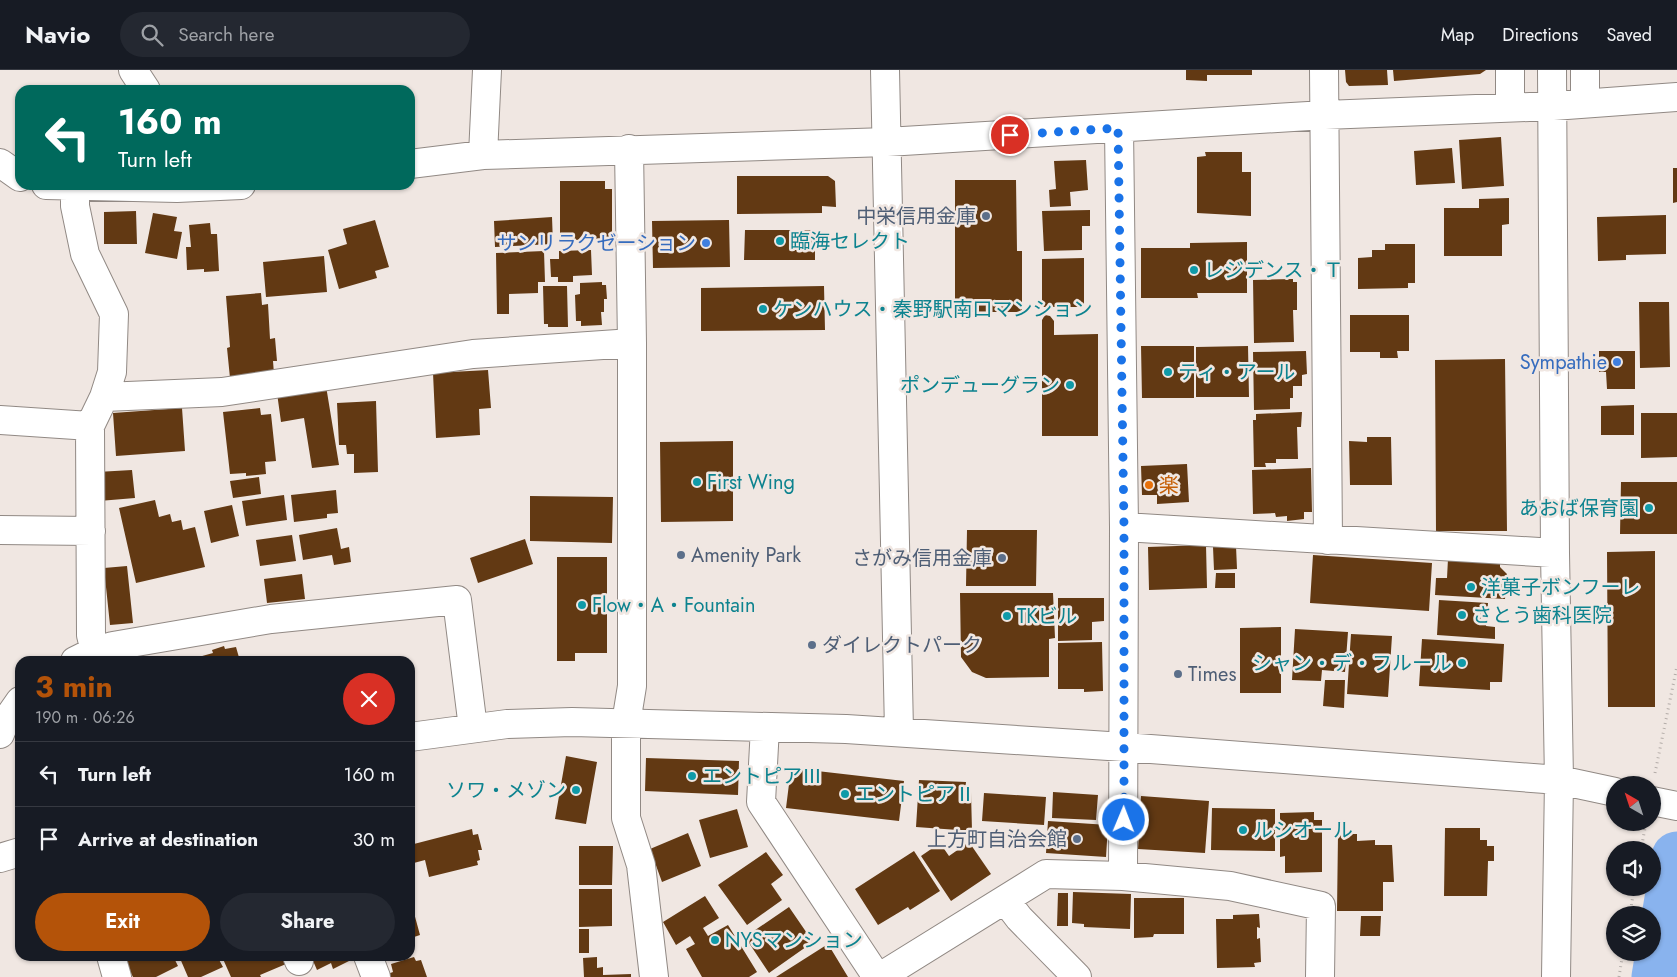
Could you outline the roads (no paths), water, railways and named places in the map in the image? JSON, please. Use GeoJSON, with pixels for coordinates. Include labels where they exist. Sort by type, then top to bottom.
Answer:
{"type":"FeatureCollection","features":[{"type":"Feature","properties":{"kind":"street"},"geometry":{"type":"LineString","coordinates":[[133,70],[143,85]]}},
{"type":"Feature","properties":{"kind":"street"},"geometry":{"type":"LineString","coordinates":[[483,155],[487,70]]}},
{"type":"Feature","properties":{"kind":"street"},"geometry":{"type":"LineString","coordinates":[[884,70],[899,731]]}},
{"type":"Feature","properties":{"kind":"street"},"geometry":{"type":"LineString","coordinates":[[1324,70],[1328,540]]}},
{"type":"Feature","properties":{"kind":"street"},"geometry":{"type":"LineString","coordinates":[[1510,70],[1510,106]]}},
{"type":"Feature","properties":{"kind":"street"},"geometry":{"type":"LineString","coordinates":[[1552,70],[1554,553],[1559,780],[1556,977]]}},
{"type":"Feature","properties":{"kind":"street"},"geometry":{"type":"LineString","coordinates":[[1585,70],[1585,103]]}},
{"type":"Feature","properties":{"kind":"street"},"geometry":{"type":"LineString","coordinates":[[415,163],[483,155],[887,142],[1325,115],[1510,106],[1553,106],[1677,97]]}},
{"type":"Feature","properties":{"kind":"street"},"geometry":{"type":"LineString","coordinates":[[1118,128],[1124,527],[1123,876]]}},
{"type":"Feature","properties":{"kind":"street"},"geometry":{"type":"LineString","coordinates":[[628,149],[632,344],[632,686],[626,723],[626,818],[628,832],[641,865],[654,977]]}},
{"type":"Feature","properties":{"kind":"street"},"geometry":{"type":"LineString","coordinates":[[0,163],[15,174]]}},
{"type":"Feature","properties":{"kind":"street"},"geometry":{"type":"LineString","coordinates":[[75,190],[75,206],[85,254],[114,314],[112,372],[104,396],[90,426],[91,635],[85,656],[270,619],[457,600],[473,728]]}},
{"type":"Feature","properties":{"kind":"street"},"geometry":{"type":"LineString","coordinates":[[104,396],[222,392],[473,354],[632,344]]}},
{"type":"Feature","properties":{"kind":"street"},"geometry":{"type":"LineString","coordinates":[[0,420],[90,426]]}},
{"type":"Feature","properties":{"kind":"street"},"geometry":{"type":"LineString","coordinates":[[1124,527],[1554,553]]}},
{"type":"Feature","properties":{"kind":"street"},"geometry":{"type":"LineString","coordinates":[[0,530],[91,531]]}},
{"type":"Feature","properties":{"kind":"street"},"geometry":{"type":"LineString","coordinates":[[0,734],[4,724],[15,708]]}},
{"type":"Feature","properties":{"kind":"street"},"geometry":{"type":"LineString","coordinates":[[415,736],[507,724],[626,723],[899,731],[1559,780],[1606,790]]}},
{"type":"Feature","properties":{"kind":"street"},"geometry":{"type":"LineString","coordinates":[[765,727],[761,802],[879,977],[1046,874],[1123,876],[1230,886],[1321,906],[1320,977]]}},
{"type":"Feature","properties":{"kind":"street"},"geometry":{"type":"LineString","coordinates":[[1661,795],[1677,806]]}},
{"type":"Feature","properties":{"kind":"street"},"geometry":{"type":"LineString","coordinates":[[0,858],[15,854]]}},
{"type":"Feature","properties":{"kind":"street"},"geometry":{"type":"LineString","coordinates":[[1006,900],[1019,918],[1077,977]]}},
{"type":"Feature","properties":{"kind":"street"},"geometry":{"type":"LineString","coordinates":[[112,961],[117,977]]}},
{"type":"Feature","properties":{"kind":"street"},"geometry":{"type":"LineString","coordinates":[[370,961],[376,977]]}},
{"type":"Feature","properties":{"kind":"waterway"},"geometry":{"type":"LineString","coordinates":[[1657,977],[1677,857]]}},
{"type":"Feature","properties":{"kind":"place","name":"中栄信用金庫"},"geometry":{"type":"Point","coordinates":[986,216]}},
{"type":"Feature","properties":{"kind":"place","name":"臨海セレクト"},"geometry":{"type":"Point","coordinates":[780,241]}},
{"type":"Feature","properties":{"kind":"place","name":"サンリラクゼーション"},"geometry":{"type":"Point","coordinates":[706,243]}},
{"type":"Feature","properties":{"kind":"place","name":"レジデンス・Ｔ"},"geometry":{"type":"Point","coordinates":[1194,270]}},
{"type":"Feature","properties":{"kind":"place","name":"ケンハウス・秦野駅南口マンション"},"geometry":{"type":"Point","coordinates":[763,309]}},
{"type":"Feature","properties":{"kind":"place","name":"Sympathie"},"geometry":{"type":"Point","coordinates":[1617,362]}},
{"type":"Feature","properties":{"kind":"place","name":"ティ・アール"},"geometry":{"type":"Point","coordinates":[1168,372]}},
{"type":"Feature","properties":{"kind":"place","name":"ポンデューグラン"},"geometry":{"type":"Point","coordinates":[1070,385]}},
{"type":"Feature","properties":{"kind":"place","name":"First Wing"},"geometry":{"type":"Point","coordinates":[697,482]}},
{"type":"Feature","properties":{"kind":"place","name":"楽"},"geometry":{"type":"Point","coordinates":[1149,485]}},
{"type":"Feature","properties":{"kind":"place","name":"あおば保育園"},"geometry":{"type":"Point","coordinates":[1649,508]}},
{"type":"Feature","properties":{"kind":"place","name":"Amenity Park"},"geometry":{"type":"Point","coordinates":[681,555]}},
{"type":"Feature","properties":{"kind":"place","name":"さがみ信用金庫"},"geometry":{"type":"Point","coordinates":[1002,558]}},
{"type":"Feature","properties":{"kind":"place","name":"洋菓子ボンフーレ"},"geometry":{"type":"Point","coordinates":[1471,587]}},
{"type":"Feature","properties":{"kind":"place","name":"Flow・A・Fountain"},"geometry":{"type":"Point","coordinates":[582,605]}},
{"type":"Feature","properties":{"kind":"place","name":"さとう歯科医院"},"geometry":{"type":"Point","coordinates":[1462,615]}},
{"type":"Feature","properties":{"kind":"place","name":"TKビル"},"geometry":{"type":"Point","coordinates":[1007,616]}},
{"type":"Feature","properties":{"kind":"place","name":"ダイレクトパーク"},"geometry":{"type":"Point","coordinates":[812,645]}},
{"type":"Feature","properties":{"kind":"place","name":"シャン・デ・フルール"},"geometry":{"type":"Point","coordinates":[1462,663]}},
{"type":"Feature","properties":{"kind":"place","name":"Times"},"geometry":{"type":"Point","coordinates":[1178,674]}},
{"type":"Feature","properties":{"kind":"place","name":"エントピアⅢ"},"geometry":{"type":"Point","coordinates":[692,776]}},
{"type":"Feature","properties":{"kind":"place","name":"ソワ・メゾン"},"geometry":{"type":"Point","coordinates":[576,790]}},
{"type":"Feature","properties":{"kind":"place","name":"エントピアⅡ"},"geometry":{"type":"Point","coordinates":[845,794]}},
{"type":"Feature","properties":{"kind":"place","name":"ルシオール"},"geometry":{"type":"Point","coordinates":[1243,830]}},
{"type":"Feature","properties":{"kind":"place","name":"上方町自治会館"},"geometry":{"type":"Point","coordinates":[1077,839]}},
{"type":"Feature","properties":{"kind":"place","name":"NYSマンション"},"geometry":{"type":"Point","coordinates":[715,940]}}]}
